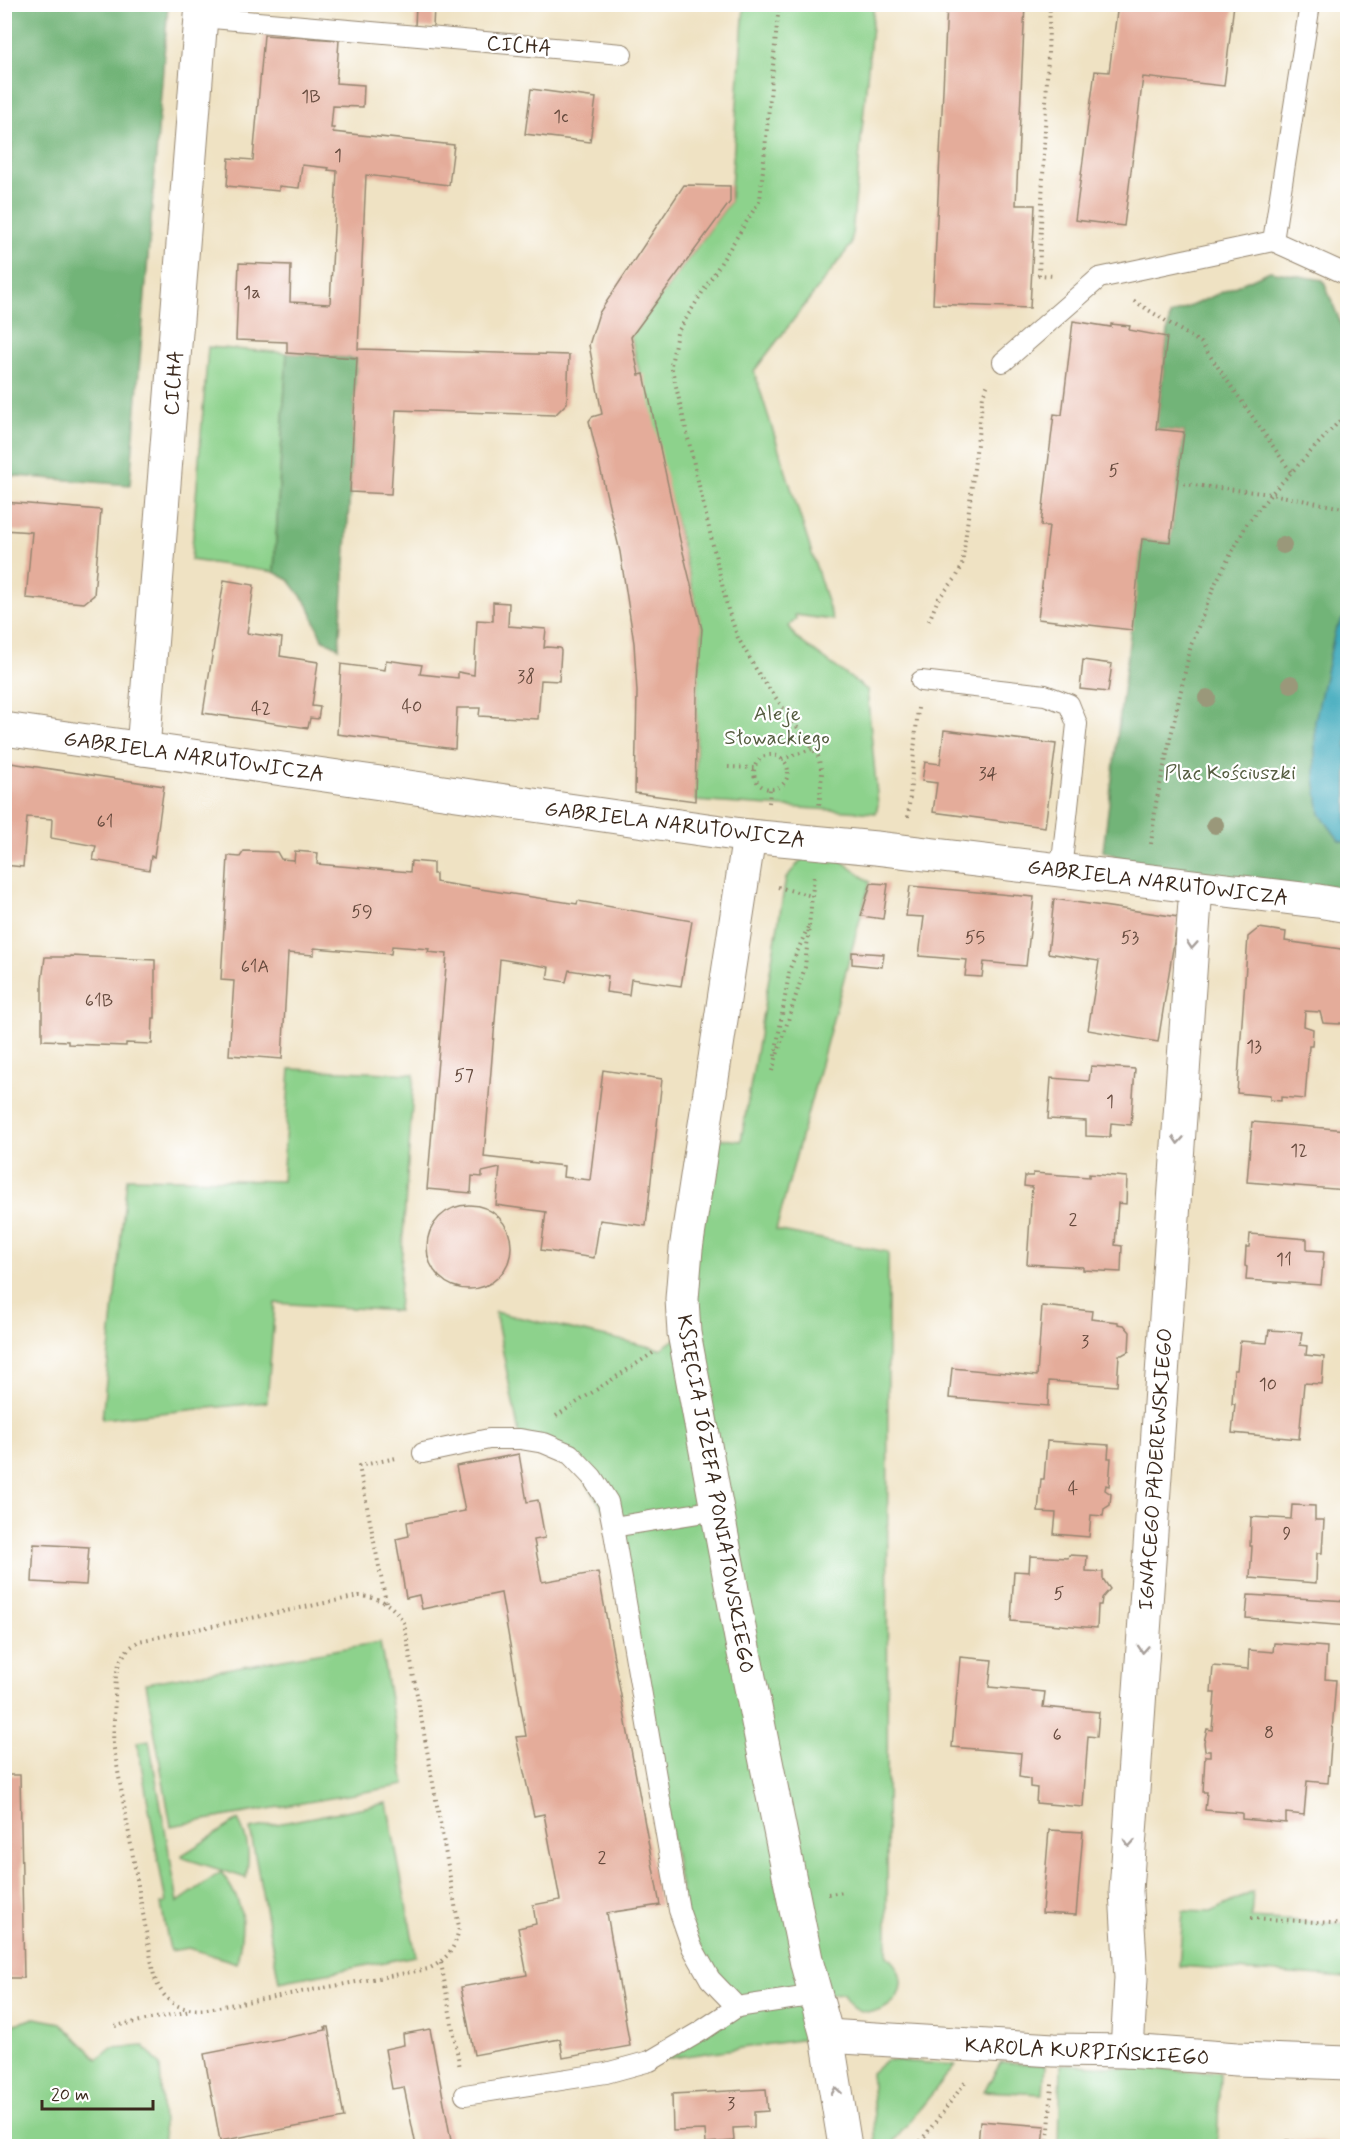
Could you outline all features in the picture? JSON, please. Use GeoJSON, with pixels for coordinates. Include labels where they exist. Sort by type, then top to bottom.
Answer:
{"type":"FeatureCollection","features":[{"type":"Feature","properties":{"kind":"street","name":"CICHA"},"geometry":{"type":"LineString","coordinates":[[143,749],[202,11]]}},
{"type":"Feature","properties":{"kind":"street","name":"GABRIELA NARUTOWICZA"},"geometry":{"type":"LineString","coordinates":[[4,729],[749,837],[817,829],[1061,871],[1347,906]]}},
{"type":"Feature","properties":{"kind":"street","name":"KSIĘCIA JÓZEFA PONIATOWSKIEGO"},"geometry":{"type":"LineString","coordinates":[[749,837],[688,1237],[682,1299],[684,1333],[807,1964],[827,2036],[845,2146]]}},
{"type":"Feature","properties":{"kind":"street","name":"IGNACEGO PADEREWSKIEGO"},"geometry":{"type":"LineString","coordinates":[[1127,2051],[1131,1978],[1126,1891],[1196,887]]}},
{"type":"Feature","properties":{"kind":"street","name":"KAROLA KURPIŃSKIEGO"},"geometry":{"type":"LineString","coordinates":[[827,2036],[1054,2050],[1127,2051],[1237,2059],[1347,2063]]}},
{"type":"Feature","properties":{"kind":"lane"},"geometry":{"type":"LineString","coordinates":[[1273,241],[1310,4]]}},
{"type":"Feature","properties":{"kind":"lane","name":"CICHA"},"geometry":{"type":"LineString","coordinates":[[202,11],[622,54]]}},
{"type":"Feature","properties":{"kind":"lane"},"geometry":{"type":"LineString","coordinates":[[1003,362],[1099,278],[1273,241],[1347,275]]}},
{"type":"Feature","properties":{"kind":"lane"},"geometry":{"type":"LineString","coordinates":[[921,681],[1045,695],[1069,704],[1077,724],[1061,871]]}},
{"type":"Feature","properties":{"kind":"lane"},"geometry":{"type":"LineString","coordinates":[[423,1453],[489,1439],[520,1439],[544,1443],[570,1454],[592,1477],[608,1502],[679,1910],[692,1947],[710,1979],[737,2007]]}},
{"type":"Feature","properties":{"kind":"lane"},"geometry":{"type":"LineString","coordinates":[[613,1527],[717,1510]]}},
{"type":"Feature","properties":{"kind":"lane"},"geometry":{"type":"LineString","coordinates":[[465,2095],[606,2073],[650,2061],[737,2007],[816,1995]]}},
{"type":"Feature","properties":{"kind":"path"},"geometry":{"type":"LineString","coordinates":[[779,4],[760,200],[678,333],[671,365],[728,610],[738,638],[760,676],[821,764],[817,829],[809,923],[805,967],[772,1071],[790,968],[809,923]]}},
{"type":"Feature","properties":{"kind":"path"},"geometry":{"type":"LineString","coordinates":[[1050,4],[1039,275],[1099,278],[1201,344],[1291,472]]}},
{"type":"Feature","properties":{"kind":"path"},"geometry":{"type":"LineString","coordinates":[[929,621],[938,599],[956,578],[962,566],[982,395],[1003,362]]}},
{"type":"Feature","properties":{"kind":"path"},"geometry":{"type":"LineString","coordinates":[[1151,844],[1156,803],[1191,645],[1216,582],[1248,522],[1347,412]]}},
{"type":"Feature","properties":{"kind":"path"},"geometry":{"type":"LineString","coordinates":[[1184,484],[1271,494],[1347,509]]}},
{"type":"Feature","properties":{"kind":"path"},"geometry":{"type":"LineString","coordinates":[[907,824],[921,681]]}},
{"type":"Feature","properties":{"kind":"path"},"geometry":{"type":"LineString","coordinates":[[782,759],[812,749]]}},
{"type":"Feature","properties":{"kind":"path"},"geometry":{"type":"LineString","coordinates":[[766,756],[778,756],[788,768],[788,774],[779,788],[770,789],[760,786],[755,778],[754,768],[757,762],[766,756]]}},
{"type":"Feature","properties":{"kind":"path"},"geometry":{"type":"LineString","coordinates":[[728,767],[754,768]]}},
{"type":"Feature","properties":{"kind":"path"},"geometry":{"type":"LineString","coordinates":[[520,1439],[684,1333]]}},
{"type":"Feature","properties":{"kind":"path"},"geometry":{"type":"LineString","coordinates":[[386,1602],[359,1466],[423,1453]]}},
{"type":"Feature","properties":{"kind":"path"},"geometry":{"type":"LineString","coordinates":[[115,2026],[428,1969],[441,1963],[450,1953],[457,1941],[459,1927],[404,1623],[397,1611],[386,1602],[373,1597],[359,1596],[139,1641],[128,1649],[120,1661],[116,1674],[113,1743],[154,1977],[167,2000],[180,2007],[193,2010]]}},
{"type":"Feature","properties":{"kind":"path"},"geometry":{"type":"LineString","coordinates":[[1344,1835],[1347,1793]]}},
{"type":"Feature","properties":{"kind":"path"},"geometry":{"type":"LineString","coordinates":[[1251,1918],[1347,1924]]}},
{"type":"Feature","properties":{"kind":"path"},"geometry":{"type":"LineString","coordinates":[[441,1963],[465,2095]]}},
{"type":"Feature","properties":{"kind":"path"},"geometry":{"type":"LineString","coordinates":[[917,2146],[992,2046]]}},
{"type":"Feature","properties":{"kind":"path"},"geometry":{"type":"LineString","coordinates":[[1048,2146],[1054,2050]]}},
{"type":"Feature","properties":{"kind":"green space"},"geometry":{"type":"Polygon","coordinates":[[[5,4],[168,5],[130,485],[5,475],[4,221],[12,145],[5,144],[5,4]]]}},
{"type":"Feature","properties":{"kind":"green space","name":"Aleje Słowackiego"},"geometry":{"type":"Polygon","coordinates":[[[744,5],[874,5],[851,245],[754,371],[833,620],[795,615],[796,619],[789,626],[796,638],[867,690],[878,805],[876,813],[695,801],[697,694],[702,629],[631,337],[730,202],[744,5]]]}},
{"type":"Feature","properties":{"kind":"green space","name":"Plac Kościuszki"},"geometry":{"type":"Polygon","coordinates":[[[1270,271],[1323,280],[1348,341],[1347,906],[1196,887],[1103,851],[1142,539],[1170,542],[1184,432],[1156,429],[1170,315],[1270,271]]]}},
{"type":"Feature","properties":{"kind":"green space"},"geometry":{"type":"Polygon","coordinates":[[[208,347],[287,353],[274,572],[191,560],[208,347]]]}},
{"type":"Feature","properties":{"kind":"green space"},"geometry":{"type":"Polygon","coordinates":[[[287,353],[357,359],[339,648],[322,639],[308,605],[289,580],[274,572],[287,353]]]}},
{"type":"Feature","properties":{"kind":"green space"},"geometry":{"type":"Polygon","coordinates":[[[816,842],[870,882],[776,1230],[888,1252],[887,1956],[898,1970],[901,1984],[897,1996],[889,2006],[877,2011],[864,2012],[852,2006],[843,1993],[818,1995],[827,2036],[650,2061],[737,2006],[692,1947],[613,1527],[570,1454],[520,1439],[495,1312],[660,1349],[684,1333],[702,1137],[741,1141],[786,878],[816,842]]]}},
{"type":"Feature","properties":{"kind":"green space"},"geometry":{"type":"Polygon","coordinates":[[[290,1069],[414,1074],[398,1311],[275,1303],[267,1402],[102,1419],[127,1178],[282,1181],[290,1069]]]}},
{"type":"Feature","properties":{"kind":"green space"},"geometry":{"type":"Polygon","coordinates":[[[380,1642],[405,1785],[171,1826],[146,1683],[380,1642]]]}},
{"type":"Feature","properties":{"kind":"green space"},"geometry":{"type":"Polygon","coordinates":[[[149,1740],[178,1902],[221,1872],[235,1895],[241,1915],[242,1926],[237,1963],[189,1948],[170,1951],[161,1904],[166,1903],[137,1742],[149,1740]]]}},
{"type":"Feature","properties":{"kind":"green space"},"geometry":{"type":"Polygon","coordinates":[[[387,1803],[416,1956],[279,1982],[250,1829],[387,1803]]]}},
{"type":"Feature","properties":{"kind":"green space"},"geometry":{"type":"Polygon","coordinates":[[[238,1820],[248,1848],[246,1878],[183,1858],[182,1855],[238,1820]]]}},
{"type":"Feature","properties":{"kind":"green space"},"geometry":{"type":"Polygon","coordinates":[[[1253,1892],[1251,1918],[1347,1924],[1347,1978],[1179,1966],[1183,1911],[1210,1912],[1253,1892]]]}},
{"type":"Feature","properties":{"kind":"green space"},"geometry":{"type":"Polygon","coordinates":[[[35,2018],[61,2023],[98,2059],[112,2048],[144,2046],[160,2065],[164,2146],[5,2146],[5,2027],[35,2018]]]}},
{"type":"Feature","properties":{"kind":"green space"},"geometry":{"type":"Polygon","coordinates":[[[886,2060],[955,2065],[890,2146],[876,2146],[871,2073],[886,2060]]]}},
{"type":"Feature","properties":{"kind":"green space"},"geometry":{"type":"Polygon","coordinates":[[[1001,2062],[1045,2065],[1043,2094],[984,2091],[1001,2062]]]}},
{"type":"Feature","properties":{"kind":"green space"},"geometry":{"type":"Polygon","coordinates":[[[1061,2064],[1220,2073],[1217,2146],[1059,2146],[1061,2064]]]}},
{"type":"Feature","properties":{"kind":"water"},"geometry":{"type":"Polygon","coordinates":[[[1347,612],[1347,842],[1339,840],[1320,814],[1315,778],[1315,721],[1335,631],[1347,612]]]}},
{"type":"Feature","properties":{"kind":"building"},"geometry":{"type":"Polygon","coordinates":[[[416,4],[434,6],[433,28],[415,27],[416,4]]]}},
{"type":"Feature","properties":{"kind":"building"},"geometry":{"type":"Polygon","coordinates":[[[947,4],[1025,4],[1016,205],[1035,205],[1030,308],[933,304],[947,4]]]}},
{"type":"Feature","properties":{"kind":"building"},"geometry":{"type":"Polygon","coordinates":[[[1118,4],[1234,4],[1224,86],[1143,77],[1124,226],[1075,220],[1095,71],[1109,72],[1118,4]]]}},
{"type":"Feature","properties":{"kind":"building"},"geometry":{"type":"Polygon","coordinates":[[[264,35],[339,40],[336,83],[364,85],[363,107],[333,106],[331,128],[334,128],[333,132],[454,145],[449,185],[366,175],[358,349],[569,355],[567,403],[555,415],[396,410],[391,494],[350,492],[357,358],[287,353],[287,342],[236,340],[239,263],[291,265],[290,302],[330,304],[337,171],[302,165],[299,188],[279,186],[279,191],[227,186],[229,158],[253,160],[264,35]]]}},
{"type":"Feature","properties":{"kind":"building"},"geometry":{"type":"Polygon","coordinates":[[[531,89],[596,98],[590,142],[525,134],[531,89]]]}},
{"type":"Feature","properties":{"kind":"building"},"geometry":{"type":"Polygon","coordinates":[[[684,185],[730,186],[730,202],[631,337],[639,375],[644,374],[702,629],[697,694],[695,801],[635,793],[637,692],[634,643],[620,552],[589,421],[592,417],[602,414],[589,345],[599,313],[684,185]]]}},
{"type":"Feature","properties":{"kind":"building"},"geometry":{"type":"Polygon","coordinates":[[[1073,321],[1111,327],[1111,324],[1130,326],[1129,330],[1167,337],[1156,429],[1184,432],[1170,542],[1142,539],[1132,630],[1038,619],[1049,526],[1041,526],[1046,481],[1054,414],[1062,415],[1073,321]]]}},
{"type":"Feature","properties":{"kind":"building"},"geometry":{"type":"Polygon","coordinates":[[[4,502],[101,510],[94,595],[84,603],[26,598],[32,532],[4,530],[4,502]]]}},
{"type":"Feature","properties":{"kind":"building"},"geometry":{"type":"Polygon","coordinates":[[[224,580],[254,585],[247,633],[282,638],[280,656],[318,662],[312,706],[320,707],[318,719],[310,718],[308,728],[203,713],[224,580]]]}},
{"type":"Feature","properties":{"kind":"building"},"geometry":{"type":"Polygon","coordinates":[[[493,602],[509,603],[508,626],[546,629],[544,648],[560,648],[559,681],[541,680],[538,719],[479,716],[480,708],[457,708],[455,749],[337,734],[341,664],[385,670],[386,660],[422,665],[420,674],[458,678],[458,672],[474,675],[477,620],[493,621],[493,602]]]}},
{"type":"Feature","properties":{"kind":"building"},"geometry":{"type":"Polygon","coordinates":[[[1083,660],[1112,664],[1108,692],[1080,689],[1083,660]]]}},
{"type":"Feature","properties":{"kind":"building"},"geometry":{"type":"Polygon","coordinates":[[[944,730],[1056,744],[1045,827],[933,812],[937,783],[922,781],[925,762],[940,764],[944,730]]]}},
{"type":"Feature","properties":{"kind":"building"},"geometry":{"type":"Polygon","coordinates":[[[4,762],[164,786],[154,857],[151,856],[149,870],[93,860],[96,846],[51,838],[52,819],[27,817],[23,867],[4,865],[4,762]]]}},
{"type":"Feature","properties":{"kind":"building"},"geometry":{"type":"Polygon","coordinates":[[[244,851],[277,852],[281,859],[294,862],[295,851],[318,853],[317,864],[410,872],[411,861],[433,863],[436,882],[577,904],[578,901],[692,921],[681,986],[631,979],[629,995],[606,992],[608,976],[569,970],[566,982],[547,979],[549,967],[500,959],[484,1157],[564,1166],[563,1177],[590,1180],[603,1070],[662,1079],[646,1226],[600,1220],[594,1258],[541,1250],[546,1212],[496,1205],[500,1168],[482,1172],[482,1177],[472,1176],[471,1193],[427,1189],[447,954],[428,952],[429,949],[392,946],[391,954],[314,948],[314,955],[288,953],[282,1059],[229,1055],[234,981],[221,980],[228,856],[240,857],[244,851]]]}},
{"type":"Feature","properties":{"kind":"building"},"geometry":{"type":"Polygon","coordinates":[[[871,883],[888,884],[883,919],[861,916],[871,883]]]}},
{"type":"Feature","properties":{"kind":"building"},"geometry":{"type":"Polygon","coordinates":[[[910,886],[1034,897],[1026,966],[984,962],[982,977],[965,976],[967,960],[919,956],[924,917],[906,916],[910,886]]]}},
{"type":"Feature","properties":{"kind":"building"},"geometry":{"type":"Polygon","coordinates":[[[1054,899],[1178,917],[1158,1042],[1088,1030],[1099,961],[1048,953],[1054,899]]]}},
{"type":"Feature","properties":{"kind":"building"},"geometry":{"type":"Polygon","coordinates":[[[1259,928],[1286,932],[1285,941],[1348,950],[1348,1027],[1343,1027],[1344,1024],[1340,1023],[1323,1023],[1320,1012],[1305,1011],[1304,1026],[1313,1029],[1312,1046],[1309,1046],[1305,1099],[1281,1097],[1281,1101],[1270,1100],[1270,1096],[1237,1093],[1248,937],[1259,928]]]}},
{"type":"Feature","properties":{"kind":"building"},"geometry":{"type":"Polygon","coordinates":[[[852,952],[884,954],[882,967],[852,964],[852,952]]]}},
{"type":"Feature","properties":{"kind":"building"},"geometry":{"type":"Polygon","coordinates":[[[45,957],[155,960],[155,1018],[153,1018],[152,1044],[126,1043],[126,1046],[68,1044],[68,1041],[42,1040],[42,981],[45,957]]]}},
{"type":"Feature","properties":{"kind":"building"},"geometry":{"type":"Polygon","coordinates":[[[1091,1066],[1135,1069],[1131,1125],[1111,1123],[1110,1137],[1086,1136],[1086,1121],[1048,1119],[1051,1078],[1089,1081],[1091,1066]]]}},
{"type":"Feature","properties":{"kind":"building"},"geometry":{"type":"Polygon","coordinates":[[[1252,1122],[1348,1130],[1346,1190],[1247,1182],[1252,1122]]]}},
{"type":"Feature","properties":{"kind":"building"},"geometry":{"type":"Polygon","coordinates":[[[1033,1173],[1127,1177],[1126,1204],[1118,1203],[1115,1245],[1122,1246],[1121,1272],[1027,1264],[1032,1187],[1024,1186],[1025,1176],[1033,1176],[1033,1173]]]}},
{"type":"Feature","properties":{"kind":"building"},"geometry":{"type":"Polygon","coordinates":[[[469,1205],[485,1208],[499,1217],[508,1231],[511,1247],[508,1263],[499,1277],[485,1286],[469,1289],[453,1286],[439,1277],[430,1263],[427,1247],[430,1231],[439,1217],[453,1208],[469,1205]]]}},
{"type":"Feature","properties":{"kind":"building"},"geometry":{"type":"Polygon","coordinates":[[[1250,1234],[1307,1239],[1307,1250],[1324,1251],[1321,1285],[1246,1280],[1246,1247],[1249,1247],[1250,1234]]]}},
{"type":"Feature","properties":{"kind":"building"},"geometry":{"type":"Polygon","coordinates":[[[1042,1306],[1092,1311],[1091,1319],[1118,1322],[1124,1325],[1130,1332],[1129,1351],[1119,1355],[1117,1386],[1049,1381],[1048,1406],[949,1398],[952,1368],[1037,1376],[1042,1306]]]}},
{"type":"Feature","properties":{"kind":"building"},"geometry":{"type":"Polygon","coordinates":[[[1269,1330],[1302,1332],[1300,1345],[1307,1346],[1306,1355],[1324,1357],[1322,1384],[1304,1383],[1299,1439],[1232,1433],[1235,1404],[1232,1404],[1234,1370],[1237,1370],[1240,1341],[1267,1343],[1269,1330]]]}},
{"type":"Feature","properties":{"kind":"building"},"geometry":{"type":"Polygon","coordinates":[[[1047,1441],[1109,1445],[1108,1458],[1111,1458],[1109,1486],[1106,1485],[1105,1490],[1111,1494],[1110,1505],[1104,1509],[1103,1516],[1091,1515],[1089,1537],[1054,1534],[1056,1513],[1038,1512],[1041,1479],[1044,1479],[1047,1441]]]}},
{"type":"Feature","properties":{"kind":"building"},"geometry":{"type":"Polygon","coordinates":[[[519,1454],[527,1502],[538,1500],[545,1538],[534,1540],[542,1582],[598,1572],[660,1905],[607,1913],[630,2046],[563,2058],[560,2039],[474,2055],[461,1987],[527,1975],[518,1928],[536,1924],[533,1905],[560,1900],[544,1814],[534,1816],[516,1737],[526,1736],[501,1593],[422,1609],[419,1595],[406,1598],[396,1539],[409,1536],[407,1522],[465,1511],[456,1466],[519,1454]]]}},
{"type":"Feature","properties":{"kind":"building"},"geometry":{"type":"Polygon","coordinates":[[[1292,1505],[1315,1506],[1315,1520],[1324,1520],[1322,1553],[1317,1553],[1316,1583],[1250,1578],[1251,1517],[1291,1519],[1292,1505]]]}},
{"type":"Feature","properties":{"kind":"building"},"geometry":{"type":"Polygon","coordinates":[[[34,1544],[89,1547],[86,1585],[32,1582],[34,1544]]]}},
{"type":"Feature","properties":{"kind":"building"},"geometry":{"type":"Polygon","coordinates":[[[1069,1555],[1087,1556],[1086,1571],[1103,1572],[1103,1579],[1110,1589],[1102,1598],[1101,1605],[1098,1605],[1097,1628],[1011,1621],[1014,1571],[1029,1572],[1030,1556],[1068,1558],[1069,1555]]]}},
{"type":"Feature","properties":{"kind":"building"},"geometry":{"type":"Polygon","coordinates":[[[1248,1595],[1348,1601],[1348,1626],[1246,1618],[1248,1595]]]}},
{"type":"Feature","properties":{"kind":"building"},"geometry":{"type":"Polygon","coordinates":[[[1274,1643],[1327,1647],[1325,1679],[1336,1680],[1328,1783],[1307,1781],[1304,1815],[1286,1813],[1286,1823],[1242,1819],[1242,1813],[1205,1810],[1207,1792],[1203,1792],[1205,1756],[1210,1756],[1210,1751],[1205,1751],[1204,1742],[1207,1729],[1212,1730],[1215,1693],[1211,1693],[1213,1666],[1248,1669],[1249,1650],[1273,1652],[1274,1643]]]}},
{"type":"Feature","properties":{"kind":"building"},"geometry":{"type":"Polygon","coordinates":[[[960,1657],[992,1660],[989,1687],[1045,1692],[1043,1707],[1099,1712],[1097,1737],[1088,1736],[1083,1807],[1036,1803],[1037,1788],[1030,1787],[1030,1779],[1019,1777],[1021,1753],[952,1747],[960,1657]]]}},
{"type":"Feature","properties":{"kind":"building"},"geometry":{"type":"Polygon","coordinates":[[[4,1775],[20,1775],[24,1978],[4,1978],[4,1775]]]}},
{"type":"Feature","properties":{"kind":"building"},"geometry":{"type":"Polygon","coordinates":[[[1049,1830],[1083,1832],[1076,1915],[1042,1913],[1049,1830]]]}},
{"type":"Feature","properties":{"kind":"building"},"geometry":{"type":"Polygon","coordinates":[[[325,2027],[328,2027],[344,2118],[220,2141],[204,2054],[326,2030],[325,2027]]]}},
{"type":"Feature","properties":{"kind":"building"},"geometry":{"type":"Polygon","coordinates":[[[430,2029],[452,2146],[416,2146],[404,2087],[392,2089],[385,2049],[404,2045],[403,2034],[430,2029]]]}},
{"type":"Feature","properties":{"kind":"building"},"geometry":{"type":"Polygon","coordinates":[[[766,2089],[768,2111],[754,2112],[754,2127],[733,2128],[734,2141],[706,2143],[705,2130],[673,2131],[672,2094],[766,2089]]]}},
{"type":"Feature","properties":{"kind":"building"},"geometry":{"type":"Polygon","coordinates":[[[980,2121],[1045,2126],[1043,2146],[978,2146],[980,2121]]]}},
{"type":"Feature","properties":{"kind":"building"},"geometry":{"type":"Polygon","coordinates":[[[1286,2140],[1348,2144],[1348,2146],[1285,2146],[1286,2140]]]}}]}
